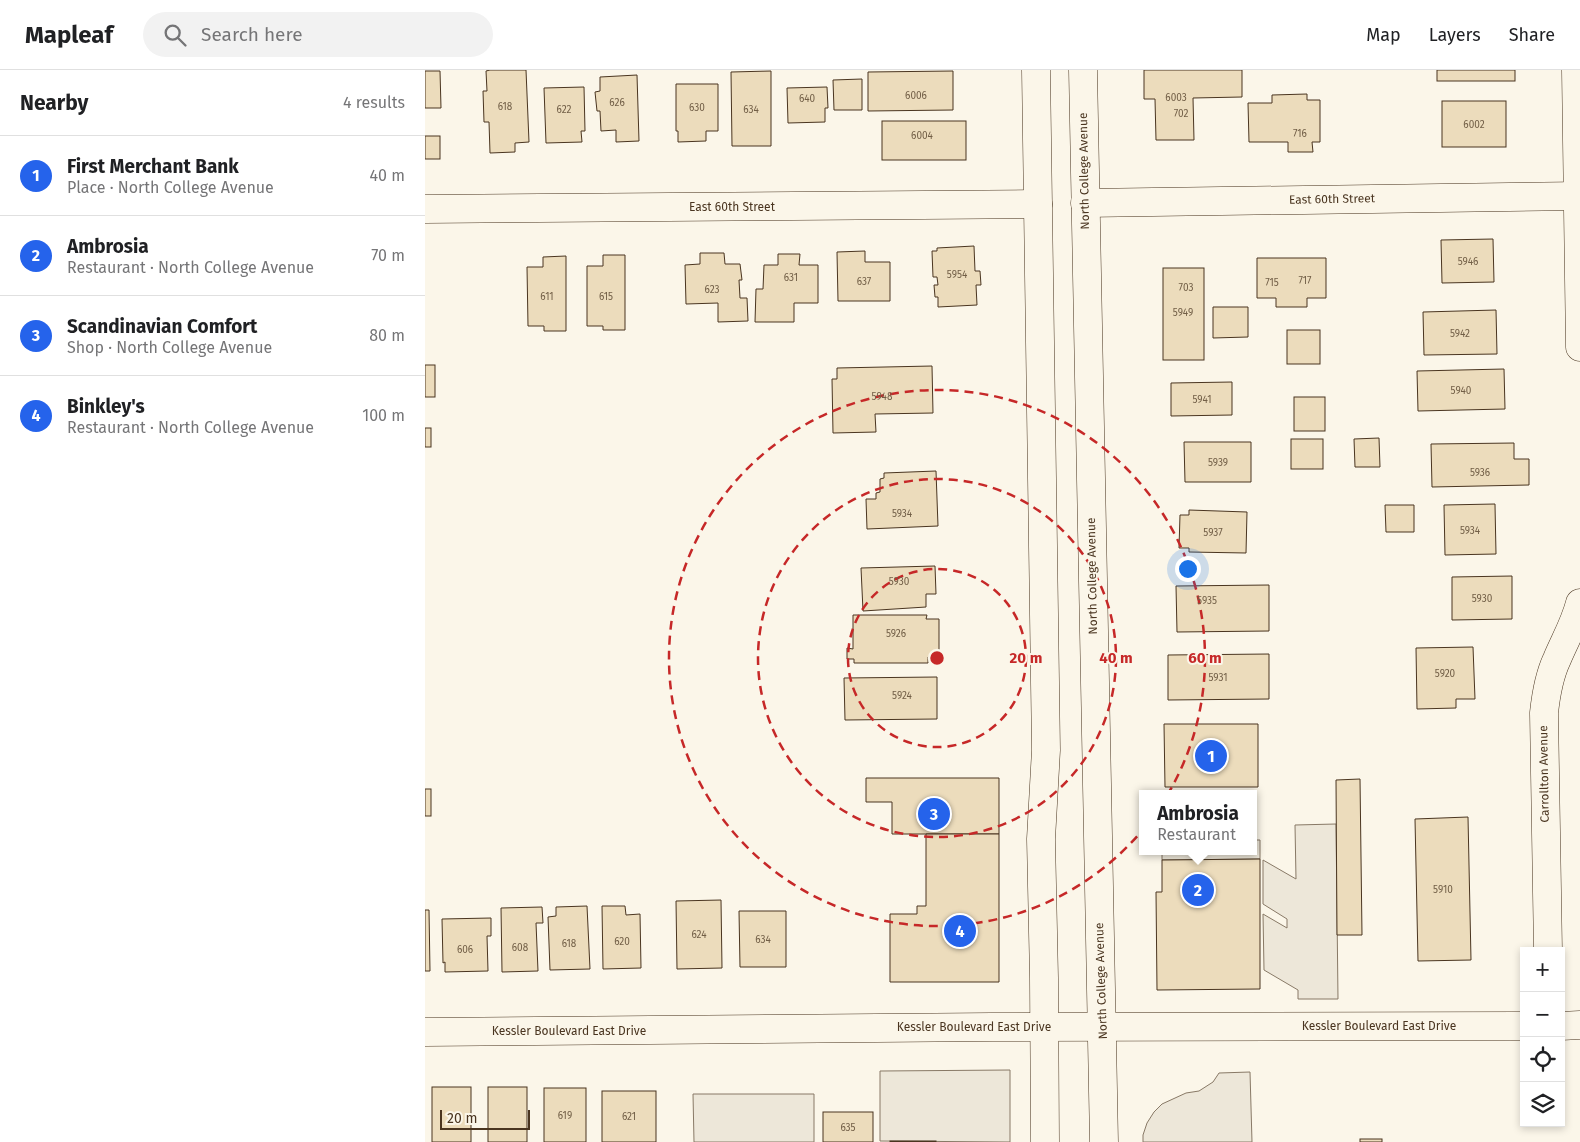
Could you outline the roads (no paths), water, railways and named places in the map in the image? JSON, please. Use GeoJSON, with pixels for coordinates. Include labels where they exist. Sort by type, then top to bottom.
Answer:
{"type":"FeatureCollection","features":[{"type":"Feature","properties":{"kind":"main road"},"geometry":{"type":"LineString","coordinates":[[1036,70],[1046,750],[1041,839],[1045,1027],[1045,1142]]}},
{"type":"Feature","properties":{"kind":"main road","name":"North College Avenue"},"geometry":{"type":"LineString","coordinates":[[1083,70],[1105,1142]]}},
{"type":"Feature","properties":{"kind":"main road"},"geometry":{"type":"LineString","coordinates":[[1576,70],[1580,347]]}},
{"type":"Feature","properties":{"kind":"main road","name":"East 60th Street"},"geometry":{"type":"LineString","coordinates":[[1085,203],[1579,196]]}},
{"type":"Feature","properties":{"kind":"main road","name":"East 60th Street"},"geometry":{"type":"LineString","coordinates":[[425,209],[1038,204]]}},
{"type":"Feature","properties":{"kind":"main road","name":"Carrollton Avenue"},"geometry":{"type":"LineString","coordinates":[[1548,947],[1544,713],[1547,689],[1553,668],[1571,630],[1580,604]]}},
{"type":"Feature","properties":{"kind":"main road"},"geometry":{"type":"LineString","coordinates":[[1565,1026],[1580,1025]]}},
{"type":"Feature","properties":{"kind":"main road","name":"Kessler Boulevard East Drive"},"geometry":{"type":"LineString","coordinates":[[425,1032],[1102,1026],[1520,1026]]}},
{"type":"Feature","properties":{"kind":"place","name":"First Merchant Bank"},"geometry":{"type":"Point","coordinates":[1211,756]}},
{"type":"Feature","properties":{"kind":"place","name":"Scandinavian Comfort"},"geometry":{"type":"Point","coordinates":[934,814]}},
{"type":"Feature","properties":{"kind":"place","name":"Ambrosia"},"geometry":{"type":"Point","coordinates":[1198,890]}},
{"type":"Feature","properties":{"kind":"place","name":"Binkley's"},"geometry":{"type":"Point","coordinates":[960,931]}}]}
